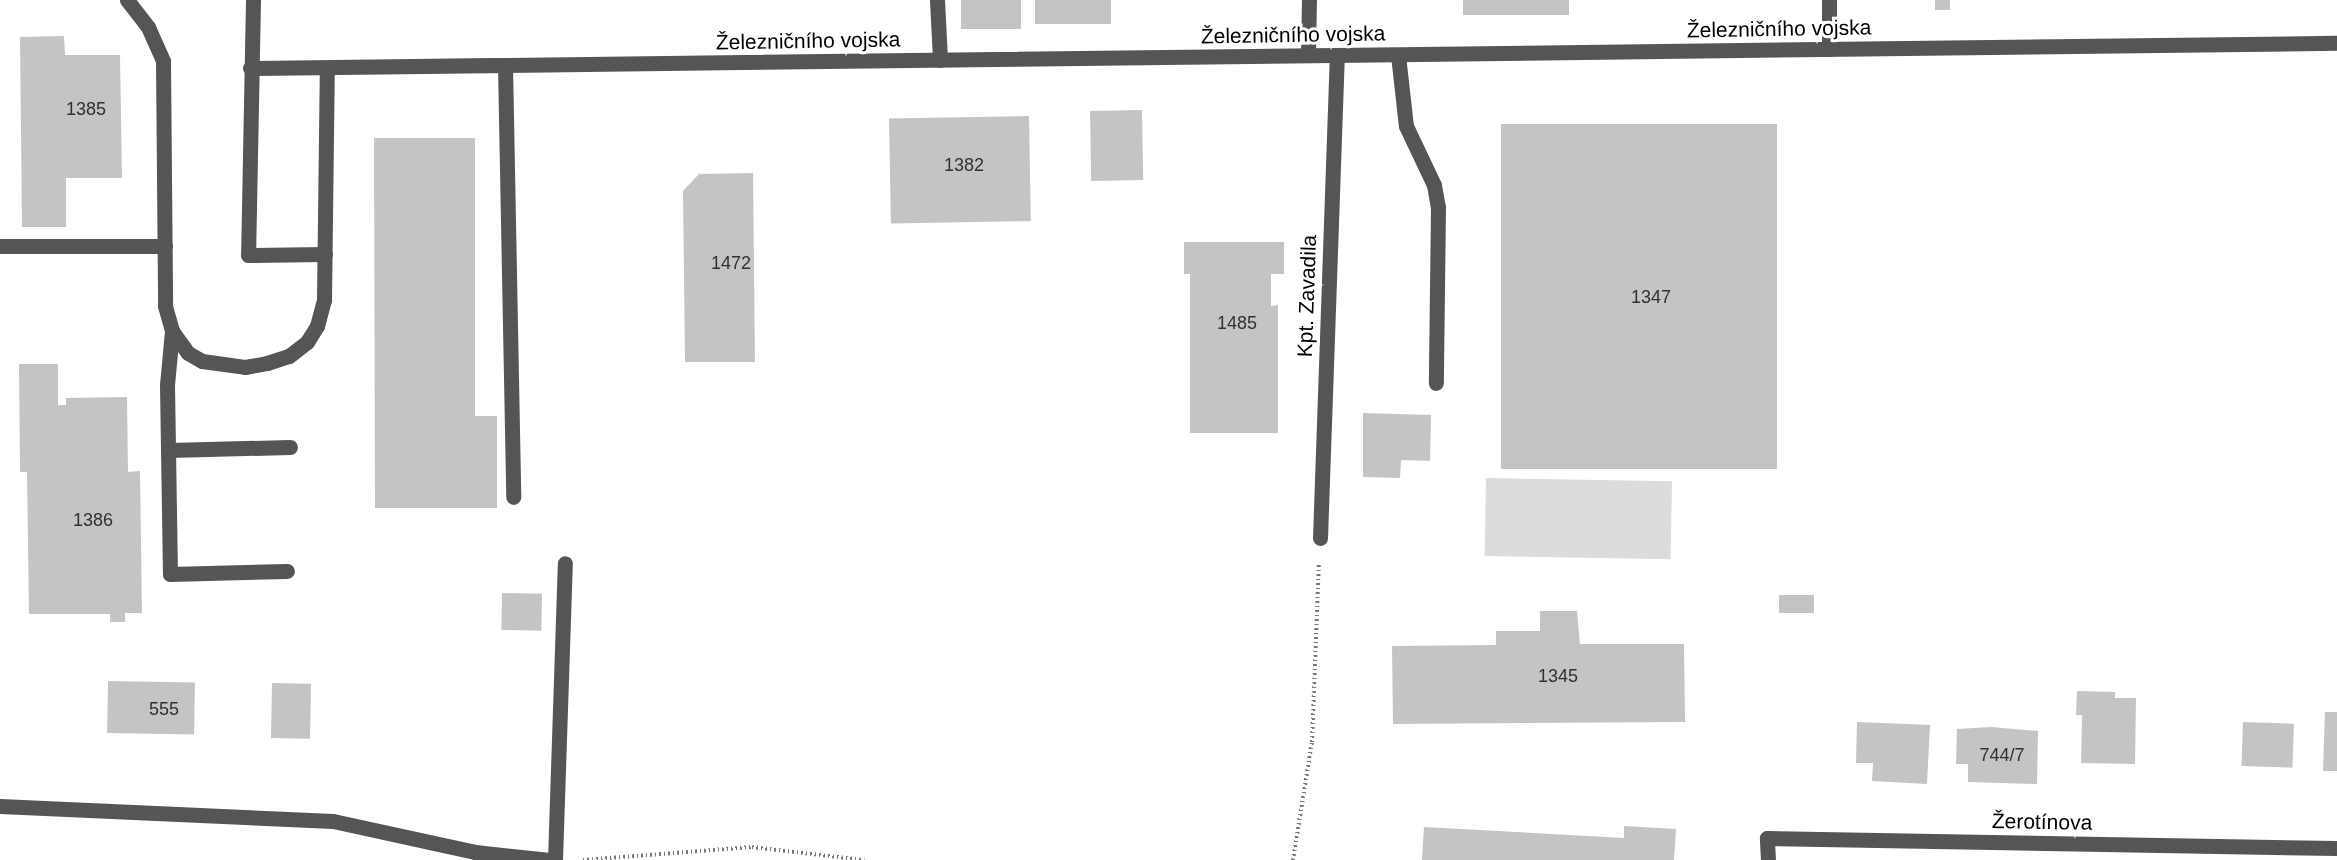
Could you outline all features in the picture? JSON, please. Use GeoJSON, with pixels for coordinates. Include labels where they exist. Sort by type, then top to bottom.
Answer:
{"type":"FeatureCollection","features":[{"type":"Feature","properties":{"kind":"street"},"geometry":{"type":"LineString","coordinates":[[127,0],[148,27],[163,61],[165,306],[172,331],[168,450],[170,574],[287,570]]}},
{"type":"Feature","properties":{"kind":"street"},"geometry":{"type":"LineString","coordinates":[[253,0],[248,255],[325,254]]}},
{"type":"Feature","properties":{"kind":"street"},"geometry":{"type":"LineString","coordinates":[[937,0],[940,60]]}},
{"type":"Feature","properties":{"kind":"street"},"geometry":{"type":"LineString","coordinates":[[1308,56],[1309,0]]}},
{"type":"Feature","properties":{"kind":"street"},"geometry":{"type":"LineString","coordinates":[[1829,0],[1829,49]]}},
{"type":"Feature","properties":{"kind":"street","name":"Železničního vojska"},"geometry":{"type":"LineString","coordinates":[[250,68],[2337,43]]}},
{"type":"Feature","properties":{"kind":"street"},"geometry":{"type":"LineString","coordinates":[[1398,55],[1406,126],[1434,185],[1438,207],[1436,383]]}},
{"type":"Feature","properties":{"kind":"street","name":"Kpt. Zavadila"},"geometry":{"type":"LineString","coordinates":[[1320,538],[1337,56]]}},
{"type":"Feature","properties":{"kind":"street"},"geometry":{"type":"LineString","coordinates":[[506,65],[513,497]]}},
{"type":"Feature","properties":{"kind":"street"},"geometry":{"type":"LineString","coordinates":[[172,331],[188,353],[222,365],[245,367],[289,356],[307,342],[317,326],[324,300],[327,68]]}},
{"type":"Feature","properties":{"kind":"street"},"geometry":{"type":"LineString","coordinates":[[0,246],[165,246]]}},
{"type":"Feature","properties":{"kind":"street"},"geometry":{"type":"LineString","coordinates":[[168,450],[290,447]]}},
{"type":"Feature","properties":{"kind":"street"},"geometry":{"type":"LineString","coordinates":[[555,860],[565,563]]}},
{"type":"Feature","properties":{"kind":"street"},"geometry":{"type":"LineString","coordinates":[[0,806],[333,821],[474,852],[550,860]]}},
{"type":"Feature","properties":{"kind":"street","name":"Žerotínova"},"geometry":{"type":"LineString","coordinates":[[1768,860],[1767,838],[2337,848]]}},
{"type":"Feature","properties":{"kind":"path"},"geometry":{"type":"LineString","coordinates":[[1293,860],[1312,742],[1320,538]]}},
{"type":"Feature","properties":{"kind":"path"},"geometry":{"type":"LineString","coordinates":[[583,860],[752,848],[864,860]]}},
{"type":"Feature","properties":{"kind":"shaded area"},"geometry":{"type":"Polygon","coordinates":[[[1486,478],[1672,481],[1671,559],[1485,556],[1486,478]]]}},
{"type":"Feature","properties":{"kind":"building"},"geometry":{"type":"Polygon","coordinates":[[[961,0],[1021,0],[1021,29],[961,29],[961,0]]]}},
{"type":"Feature","properties":{"kind":"building"},"geometry":{"type":"Polygon","coordinates":[[[1035,0],[1111,0],[1111,24],[1035,24],[1035,0]]]}},
{"type":"Feature","properties":{"kind":"building"},"geometry":{"type":"Polygon","coordinates":[[[1463,0],[1569,0],[1569,15],[1463,15],[1463,0]]]}},
{"type":"Feature","properties":{"kind":"building"},"geometry":{"type":"Polygon","coordinates":[[[1935,0],[1950,0],[1950,10],[1935,10],[1935,0]]]}},
{"type":"Feature","properties":{"kind":"building"},"geometry":{"type":"Polygon","coordinates":[[[64,36],[65,55],[120,55],[122,178],[66,178],[66,227],[22,227],[20,37],[64,36]]]}},
{"type":"Feature","properties":{"kind":"building"},"geometry":{"type":"Polygon","coordinates":[[[1142,110],[1143,180],[1091,181],[1090,111],[1142,110]]]}},
{"type":"Feature","properties":{"kind":"building"},"geometry":{"type":"Polygon","coordinates":[[[1029,116],[1031,221],[891,223],[889,118],[1029,116]]]}},
{"type":"Feature","properties":{"kind":"building"},"geometry":{"type":"Polygon","coordinates":[[[1501,124],[1777,124],[1777,469],[1501,469],[1501,124]]]}},
{"type":"Feature","properties":{"kind":"building"},"geometry":{"type":"Polygon","coordinates":[[[374,138],[475,138],[475,416],[497,416],[497,508],[375,508],[374,138]]]}},
{"type":"Feature","properties":{"kind":"building"},"geometry":{"type":"Polygon","coordinates":[[[753,173],[755,362],[685,362],[683,191],[699,174],[753,173]]]}},
{"type":"Feature","properties":{"kind":"building"},"geometry":{"type":"Polygon","coordinates":[[[1184,242],[1284,242],[1284,274],[1271,274],[1271,306],[1278,305],[1278,433],[1190,433],[1190,274],[1184,274],[1184,242]]]}},
{"type":"Feature","properties":{"kind":"building"},"geometry":{"type":"Polygon","coordinates":[[[19,364],[58,364],[58,405],[66,405],[66,398],[127,397],[128,472],[140,471],[142,613],[125,613],[125,622],[110,622],[110,614],[29,614],[27,472],[20,472],[19,364]]]}},
{"type":"Feature","properties":{"kind":"building"},"geometry":{"type":"Polygon","coordinates":[[[1363,413],[1431,415],[1430,461],[1401,460],[1400,478],[1363,477],[1363,413]]]}},
{"type":"Feature","properties":{"kind":"building"},"geometry":{"type":"Polygon","coordinates":[[[502,593],[542,594],[541,631],[501,630],[502,593]]]}},
{"type":"Feature","properties":{"kind":"building"},"geometry":{"type":"Polygon","coordinates":[[[1779,595],[1814,595],[1814,613],[1779,613],[1779,595]]]}},
{"type":"Feature","properties":{"kind":"building"},"geometry":{"type":"Polygon","coordinates":[[[1540,611],[1577,611],[1580,644],[1684,644],[1685,722],[1393,724],[1392,646],[1496,645],[1496,631],[1540,631],[1540,611]]]}},
{"type":"Feature","properties":{"kind":"building"},"geometry":{"type":"Polygon","coordinates":[[[108,681],[195,683],[194,735],[107,733],[108,681]]]}},
{"type":"Feature","properties":{"kind":"building"},"geometry":{"type":"Polygon","coordinates":[[[272,683],[311,684],[310,739],[271,738],[272,683]]]}},
{"type":"Feature","properties":{"kind":"building"},"geometry":{"type":"Polygon","coordinates":[[[2077,691],[2115,692],[2115,698],[2136,698],[2135,764],[2081,763],[2082,715],[2076,715],[2077,691]]]}},
{"type":"Feature","properties":{"kind":"building"},"geometry":{"type":"Polygon","coordinates":[[[2325,712],[2337,712],[2337,771],[2323,771],[2325,712]]]}},
{"type":"Feature","properties":{"kind":"building"},"geometry":{"type":"Polygon","coordinates":[[[1857,722],[1930,725],[1927,784],[1872,781],[1873,763],[1856,763],[1857,722]]]}},
{"type":"Feature","properties":{"kind":"building"},"geometry":{"type":"Polygon","coordinates":[[[2243,722],[2294,724],[2292,768],[2241,766],[2243,722]]]}},
{"type":"Feature","properties":{"kind":"building"},"geometry":{"type":"Polygon","coordinates":[[[1991,727],[2038,731],[2037,784],[1968,782],[1968,764],[1956,764],[1957,729],[1991,727]]]}},
{"type":"Feature","properties":{"kind":"building"},"geometry":{"type":"Polygon","coordinates":[[[1624,826],[1676,829],[1674,860],[1422,860],[1424,827],[1624,838],[1624,826]]]}}]}
